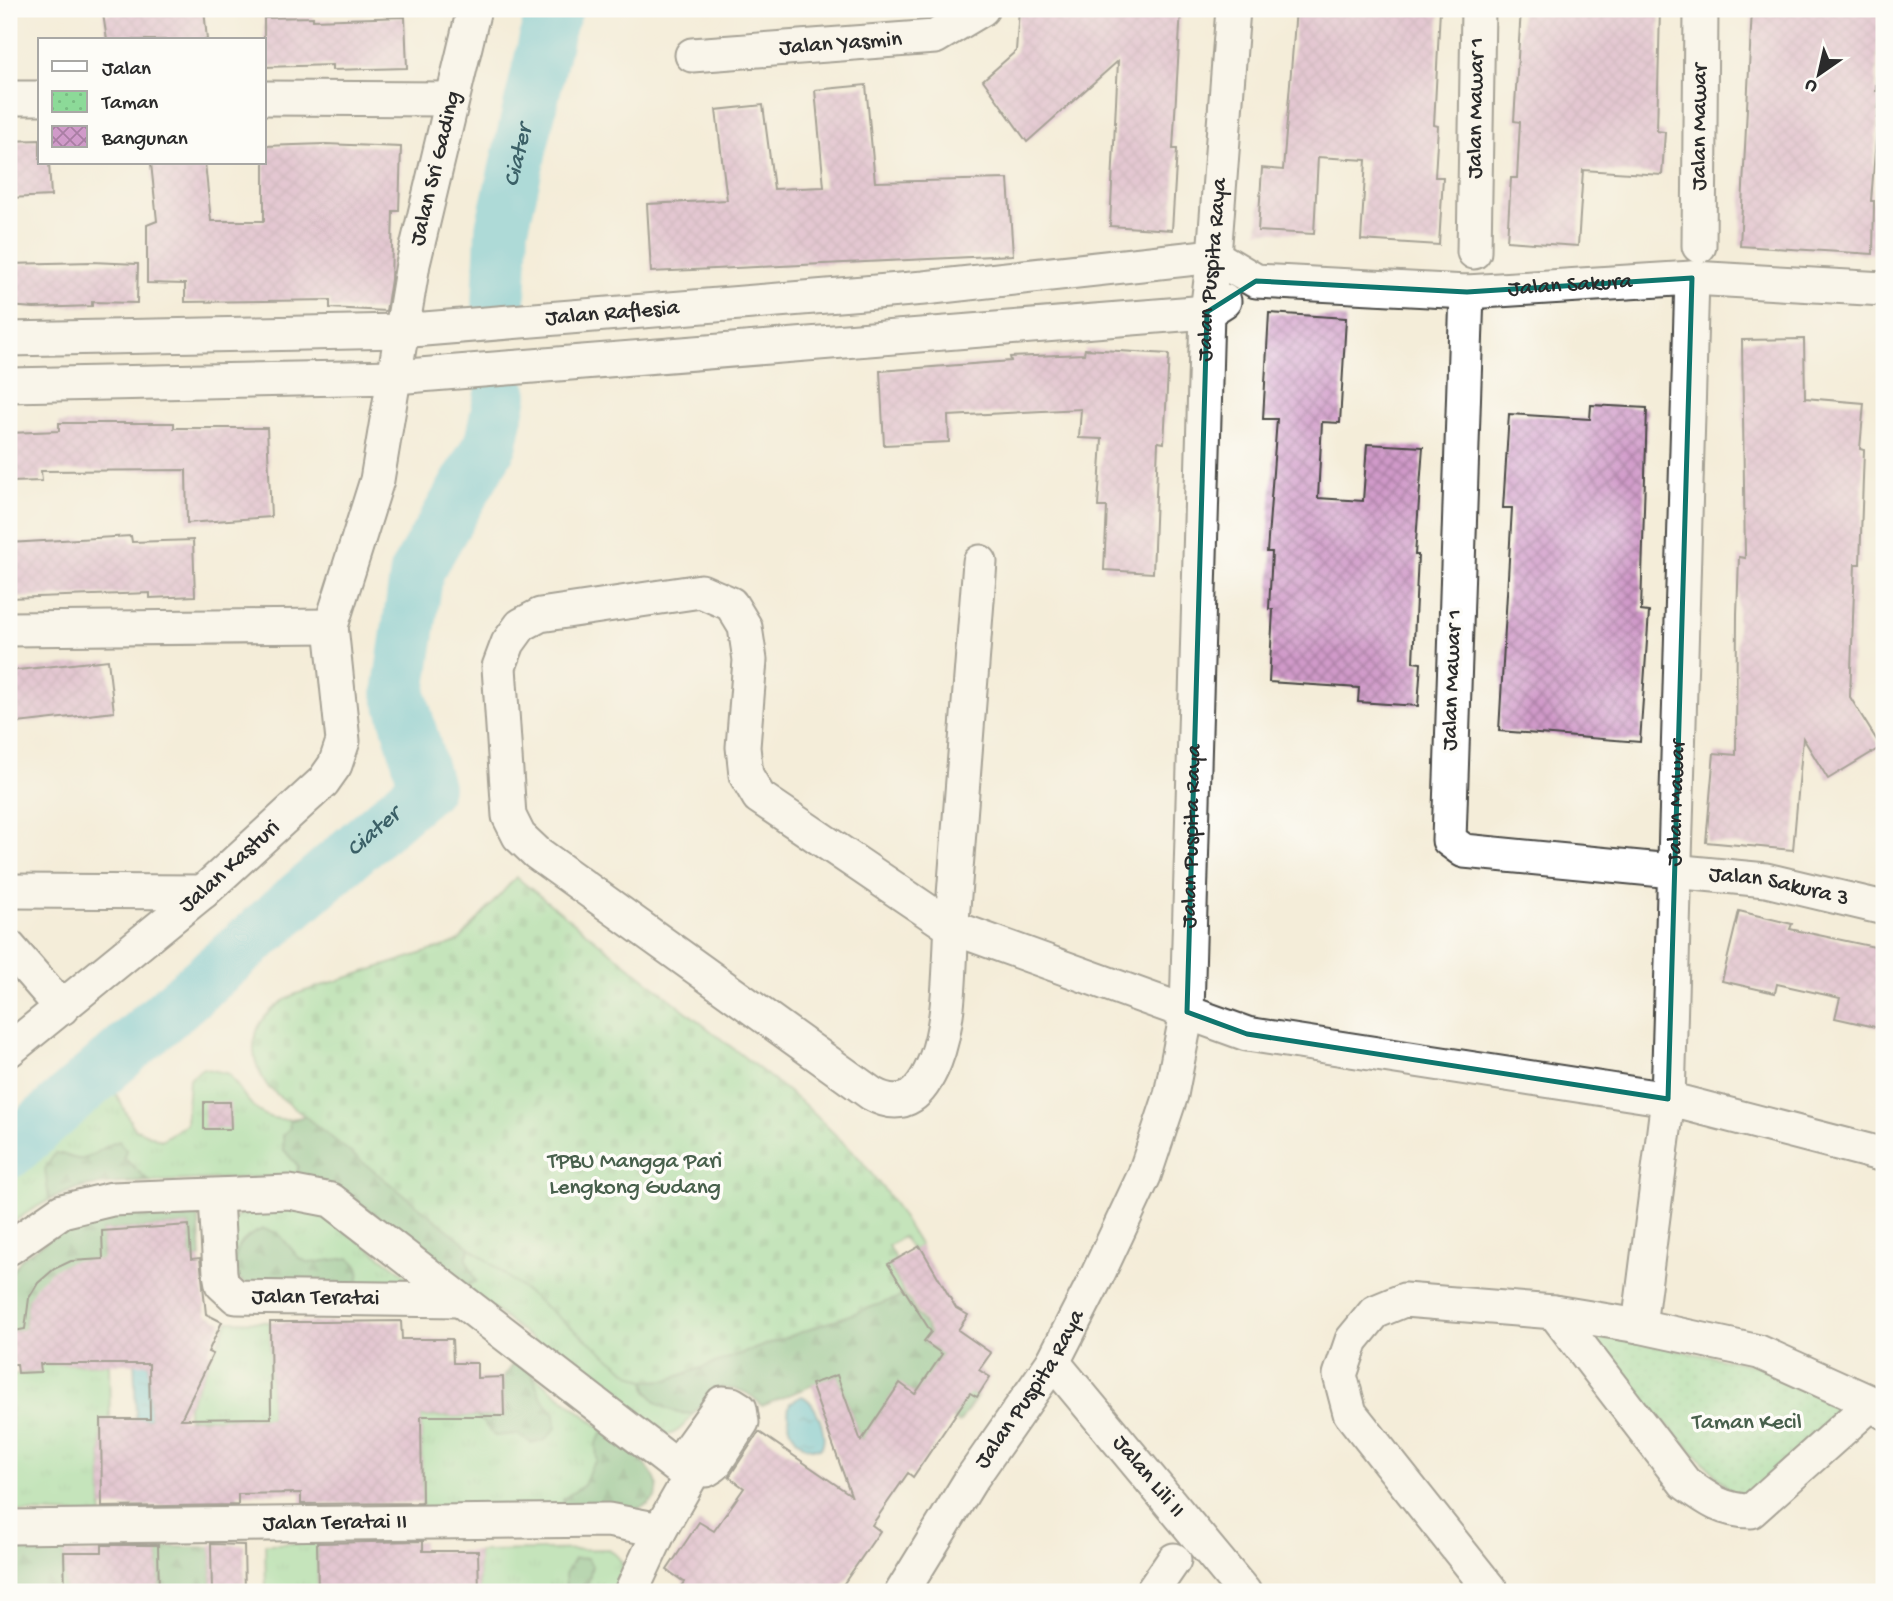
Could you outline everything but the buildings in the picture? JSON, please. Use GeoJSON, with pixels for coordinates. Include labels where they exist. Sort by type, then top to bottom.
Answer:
{"type":"FeatureCollection","features":[{"type":"Feature","properties":{"kind":"street","name":"Jalan Sri Gading"},"geometry":{"type":"LineString","coordinates":[[395,377],[400,331],[474,9]]}},
{"type":"Feature","properties":{"kind":"street","name":"Jalan Yasmin"},"geometry":{"type":"LineString","coordinates":[[692,55],[935,37],[982,9]]}},
{"type":"Feature","properties":{"kind":"street","name":"Jalan Puspita Raya"},"geometry":{"type":"LineString","coordinates":[[902,1592],[970,1481],[1053,1362],[1144,1176],[1171,1095],[1187,1012],[1207,312],[1214,256],[1233,9]]}},
{"type":"Feature","properties":{"kind":"street","name":"Jalan Mawar 1"},"geometry":{"type":"LineString","coordinates":[[1474,252],[1478,9]]}},
{"type":"Feature","properties":{"kind":"street","name":"Jalan Mawar"},"geometry":{"type":"LineString","coordinates":[[1699,246],[1701,9]]}},
{"type":"Feature","properties":{"kind":"street"},"geometry":{"type":"LineString","coordinates":[[9,98],[38,98]]}},
{"type":"Feature","properties":{"kind":"street"},"geometry":{"type":"LineString","coordinates":[[266,98],[452,99]]}},
{"type":"Feature","properties":{"kind":"street","name":"Jalan Sakura"},"geometry":{"type":"LineString","coordinates":[[1214,256],[1256,281],[1467,292],[1692,278],[1884,289]]}},
{"type":"Feature","properties":{"kind":"street","name":"Jalan Raflesia"},"geometry":{"type":"LineString","coordinates":[[9,339],[400,331],[924,288],[1214,256]]}},
{"type":"Feature","properties":{"kind":"street","name":"Jalan Mawar"},"geometry":{"type":"LineString","coordinates":[[1639,1326],[1668,1099],[1692,278]]}},
{"type":"Feature","properties":{"kind":"street"},"geometry":{"type":"LineString","coordinates":[[1207,312],[1256,281]]}},
{"type":"Feature","properties":{"kind":"street","name":"Jalan Mawar 1"},"geometry":{"type":"LineString","coordinates":[[1467,292],[1449,840],[1464,851],[1673,869]]}},
{"type":"Feature","properties":{"kind":"street","name":"Jalan Raflesia"},"geometry":{"type":"LineString","coordinates":[[9,385],[395,377],[1207,312]]}},
{"type":"Feature","properties":{"kind":"street","name":"Jalan Kasturi"},"geometry":{"type":"LineString","coordinates":[[9,1050],[203,892],[323,782],[335,765],[343,741],[331,626],[377,480],[395,377]]}},
{"type":"Feature","properties":{"kind":"street"},"geometry":{"type":"LineString","coordinates":[[980,562],[951,927],[943,1034],[935,1061],[920,1088],[904,1101],[888,1103],[559,870],[519,836],[509,816],[499,667],[508,643],[521,625],[540,615],[701,591],[731,604],[746,627],[751,660],[743,747],[746,775],[759,797],[951,927],[1247,1034],[1668,1099],[1884,1155]]}},
{"type":"Feature","properties":{"kind":"street"},"geometry":{"type":"LineString","coordinates":[[9,629],[331,626]]}},
{"type":"Feature","properties":{"kind":"street","name":"Jalan Sakura 3"},"geometry":{"type":"LineString","coordinates":[[1673,869],[1766,880],[1884,908]]}},
{"type":"Feature","properties":{"kind":"street"},"geometry":{"type":"LineString","coordinates":[[9,891],[203,892]]}},
{"type":"Feature","properties":{"kind":"street"},"geometry":{"type":"LineString","coordinates":[[9,947],[62,1008]]}},
{"type":"Feature","properties":{"kind":"street"},"geometry":{"type":"LineString","coordinates":[[9,1248],[62,1211],[111,1199],[289,1192],[331,1200],[459,1300],[692,1472],[660,1530],[631,1592]]}},
{"type":"Feature","properties":{"kind":"street","name":"Jalan Teratai"},"geometry":{"type":"LineString","coordinates":[[216,1196],[222,1284],[236,1297],[459,1300]]}},
{"type":"Feature","properties":{"kind":"street"},"geometry":{"type":"LineString","coordinates":[[1493,1592],[1350,1413],[1340,1375],[1352,1340],[1375,1312],[1404,1300],[1554,1312],[1639,1326],[1759,1352],[1878,1407],[1751,1511],[1733,1511],[1713,1504],[1685,1483],[1554,1312]]}},
{"type":"Feature","properties":{"kind":"street","name":"Jalan Lili II"},"geometry":{"type":"LineString","coordinates":[[1053,1362],[1244,1592]]}},
{"type":"Feature","properties":{"kind":"street","name":"Jalan Teratai II"},"geometry":{"type":"LineString","coordinates":[[9,1527],[608,1520],[660,1530]]}},
{"type":"Feature","properties":{"kind":"street"},"geometry":{"type":"LineString","coordinates":[[1153,1592],[1174,1560]]}},
{"type":"Feature","properties":{"kind":"highlighted area"},"geometry":{"type":"Polygon","coordinates":[[[1692,278],[1668,1099],[1247,1034],[1187,1012],[1207,312],[1256,281],[1467,292],[1692,278]]]}},
{"type":"Feature","properties":{"kind":"green space","name":"TPBU Mangga Pari Lengkong Gudang"},"geometry":{"type":"Polygon","coordinates":[[[516,877],[806,1106],[860,1159],[891,1199],[920,1246],[912,1251],[903,1237],[888,1246],[896,1260],[889,1265],[905,1295],[667,1380],[645,1381],[629,1373],[269,1088],[255,1059],[254,1046],[261,1022],[281,1002],[296,994],[458,942],[516,877]]]}},
{"type":"Feature","properties":{"kind":"green space"},"geometry":{"type":"Polygon","coordinates":[[[203,1068],[229,1074],[259,1112],[278,1119],[305,1116],[629,1373],[645,1381],[647,1392],[677,1413],[693,1414],[678,1430],[657,1437],[341,1190],[313,1179],[287,1176],[102,1184],[52,1199],[9,1226],[9,1173],[112,1086],[134,1128],[161,1140],[186,1124],[189,1078],[203,1068]]]}},
{"type":"Feature","properties":{"kind":"green space"},"geometry":{"type":"Polygon","coordinates":[[[305,1116],[470,1247],[466,1259],[476,1281],[464,1287],[363,1206],[318,1182],[297,1177],[298,1166],[284,1150],[283,1135],[290,1128],[289,1121],[305,1116]]]}},
{"type":"Feature","properties":{"kind":"green space"},"geometry":{"type":"Polygon","coordinates":[[[119,1141],[126,1150],[124,1158],[148,1180],[81,1187],[49,1199],[45,1169],[55,1153],[82,1159],[119,1141]]]}},
{"type":"Feature","properties":{"kind":"green space"},"geometry":{"type":"Polygon","coordinates":[[[314,1208],[414,1281],[404,1288],[233,1275],[231,1222],[244,1210],[314,1208]]]}},
{"type":"Feature","properties":{"kind":"green space"},"geometry":{"type":"Polygon","coordinates":[[[193,1211],[199,1220],[201,1258],[191,1259],[189,1225],[102,1231],[103,1259],[29,1298],[25,1329],[9,1332],[11,1273],[22,1258],[85,1215],[193,1211]]]}},
{"type":"Feature","properties":{"kind":"green space"},"geometry":{"type":"Polygon","coordinates":[[[263,1229],[278,1233],[299,1258],[309,1263],[349,1258],[359,1270],[356,1285],[255,1290],[233,1275],[234,1266],[239,1246],[248,1237],[263,1229]]]}},
{"type":"Feature","properties":{"kind":"green space"},"geometry":{"type":"Polygon","coordinates":[[[905,1295],[930,1333],[924,1342],[942,1354],[933,1367],[977,1397],[959,1423],[900,1384],[861,1441],[837,1375],[762,1406],[741,1391],[715,1389],[693,1414],[677,1412],[657,1402],[645,1381],[668,1380],[905,1295]]]}},
{"type":"Feature","properties":{"kind":"green space"},"geometry":{"type":"Polygon","coordinates":[[[228,1321],[270,1322],[271,1418],[188,1418],[188,1406],[228,1321]]]}},
{"type":"Feature","properties":{"kind":"green space","name":"Taman Kecil"},"geometry":{"type":"Polygon","coordinates":[[[1575,1330],[1768,1368],[1852,1406],[1745,1505],[1575,1330]]]}},
{"type":"Feature","properties":{"kind":"green space"},"geometry":{"type":"Polygon","coordinates":[[[515,1361],[637,1456],[658,1485],[655,1497],[648,1505],[422,1508],[421,1417],[503,1416],[503,1377],[515,1361]]]}},
{"type":"Feature","properties":{"kind":"green space"},"geometry":{"type":"Polygon","coordinates":[[[515,1361],[533,1375],[540,1396],[555,1414],[556,1428],[544,1441],[531,1443],[517,1434],[495,1436],[477,1416],[504,1416],[503,1377],[515,1361]]]}},
{"type":"Feature","properties":{"kind":"green space"},"geometry":{"type":"Polygon","coordinates":[[[40,1364],[109,1364],[110,1419],[101,1420],[102,1515],[19,1512],[15,1508],[9,1375],[40,1372],[40,1364]]]}},
{"type":"Feature","properties":{"kind":"green space"},"geometry":{"type":"Polygon","coordinates":[[[604,1431],[632,1452],[651,1471],[657,1491],[653,1500],[628,1511],[563,1508],[563,1499],[584,1485],[591,1467],[597,1461],[596,1443],[604,1431]]]}},
{"type":"Feature","properties":{"kind":"green space"},"geometry":{"type":"Polygon","coordinates":[[[64,1538],[65,1592],[14,1592],[13,1554],[19,1543],[64,1538]]]}},
{"type":"Feature","properties":{"kind":"green space"},"geometry":{"type":"Polygon","coordinates":[[[317,1543],[318,1592],[266,1592],[265,1544],[317,1543]]]}},
{"type":"Feature","properties":{"kind":"green space"},"geometry":{"type":"Polygon","coordinates":[[[158,1547],[211,1547],[212,1592],[159,1592],[158,1547]]]}},
{"type":"Feature","properties":{"kind":"green space"},"geometry":{"type":"Polygon","coordinates":[[[608,1549],[619,1558],[623,1568],[616,1592],[479,1592],[478,1551],[608,1549]]]}},
{"type":"Feature","properties":{"kind":"green space"},"geometry":{"type":"Polygon","coordinates":[[[587,1558],[592,1566],[586,1592],[566,1592],[565,1574],[574,1559],[587,1558]]]}},
{"type":"Feature","properties":{"kind":"water"},"geometry":{"type":"Polygon","coordinates":[[[149,1351],[150,1419],[136,1419],[134,1352],[149,1351]]]}},
{"type":"Feature","properties":{"kind":"water"},"geometry":{"type":"Polygon","coordinates":[[[802,1396],[812,1405],[820,1419],[823,1435],[821,1448],[805,1446],[798,1441],[790,1428],[790,1403],[802,1396]]]}},
{"type":"Feature","properties":{"kind":"waterway","name":"Ciater"},"geometry":{"type":"LineString","coordinates":[[499,304],[502,228],[549,25],[556,9]]}},
{"type":"Feature","properties":{"kind":"waterway","name":"Ciater"},"geometry":{"type":"LineString","coordinates":[[9,1152],[426,787],[399,693],[417,571],[491,443],[501,395]]}}]}
